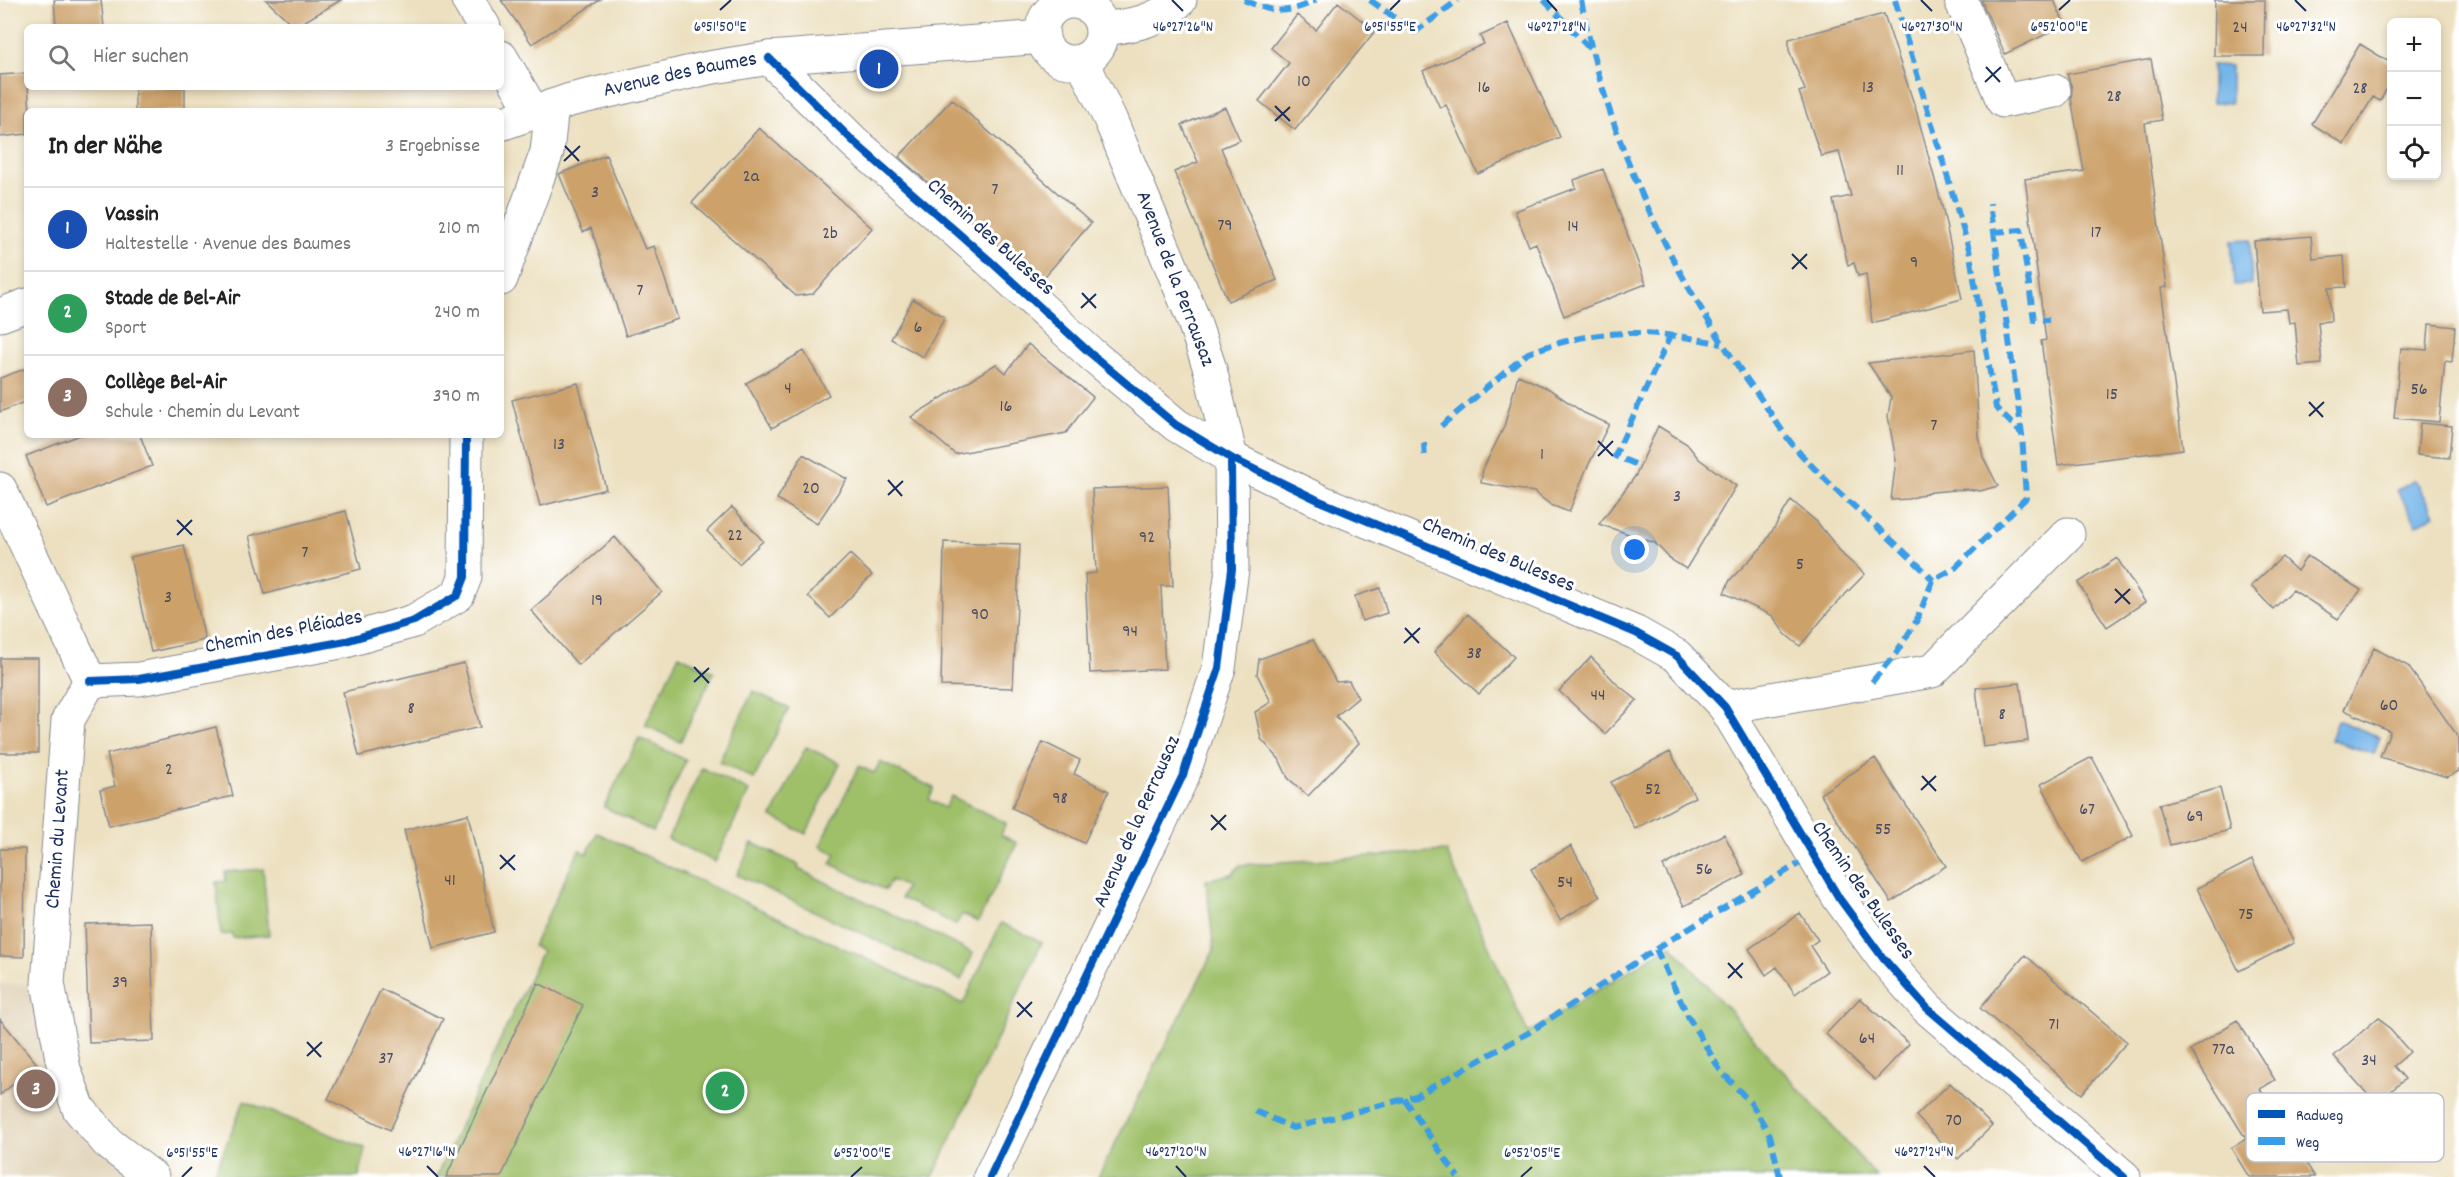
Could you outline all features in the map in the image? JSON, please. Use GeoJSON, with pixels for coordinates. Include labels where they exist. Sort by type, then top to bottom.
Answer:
{"type":"FeatureCollection","features":[{"type":"Feature","properties":{"kind":"street"},"geometry":{"type":"LineString","coordinates":[[468,0],[482,24]]}},
{"type":"Feature","properties":{"kind":"street"},"geometry":{"type":"LineString","coordinates":[[1102,29],[1143,24],[1170,10],[1180,0]]}},
{"type":"Feature","properties":{"kind":"street"},"geometry":{"type":"LineString","coordinates":[[1961,0],[2003,101],[2054,91]]}},
{"type":"Feature","properties":{"kind":"street"},"geometry":{"type":"LineString","coordinates":[[1062,2],[1073,2],[1093,10],[1102,29],[1097,49],[1082,61],[1072,62],[1052,55],[1042,37],[1047,16],[1062,2]]}},
{"type":"Feature","properties":{"kind":"street","name":"Avenue des Baumes"},"geometry":{"type":"LineString","coordinates":[[504,123],[543,109],[708,68],[769,58],[1042,37]]}},
{"type":"Feature","properties":{"kind":"street","name":"Chemin des Bulesses"},"geometry":{"type":"LineString","coordinates":[[769,58],[855,142],[1090,353],[1176,425],[1231,458],[1322,502],[1657,643],[1677,656],[1725,707],[1839,898],[1883,958],[1927,1008],[2124,1177]]}},
{"type":"Feature","properties":{"kind":"street"},"geometry":{"type":"LineString","coordinates":[[504,61],[543,109],[547,152],[504,271]]}},
{"type":"Feature","properties":{"kind":"street","name":"Avenue de la Perrausaz"},"geometry":{"type":"LineString","coordinates":[[990,1177],[1183,775],[1219,668],[1232,569],[1231,458],[1210,369],[1192,316],[1111,121],[1082,61]]}},
{"type":"Feature","properties":{"kind":"street"},"geometry":{"type":"LineString","coordinates":[[0,315],[24,306]]}},
{"type":"Feature","properties":{"kind":"street","name":"Chemin des Pléiades"},"geometry":{"type":"LineString","coordinates":[[90,681],[139,679],[346,641],[414,621],[458,595],[465,577],[466,438]]}},
{"type":"Feature","properties":{"kind":"street"},"geometry":{"type":"LineString","coordinates":[[0,489],[90,681]]}},
{"type":"Feature","properties":{"kind":"street"},"geometry":{"type":"LineString","coordinates":[[1725,707],[1932,671],[2068,534]]}},
{"type":"Feature","properties":{"kind":"street","name":"Chemin du Levant"},"geometry":{"type":"LineString","coordinates":[[90,681],[68,720],[48,983],[64,1069],[79,1109],[108,1143],[152,1177]]}},
{"type":"Feature","properties":{"kind":"shaded area"},"geometry":{"type":"Polygon","coordinates":[[[48,983],[64,1069],[152,1177],[0,1177],[0,984],[48,983]]]}},
{"type":"Feature","properties":{"kind":"green space"},"geometry":{"type":"Polygon","coordinates":[[[679,655],[714,672],[680,742],[645,725],[679,655]]]}},
{"type":"Feature","properties":{"kind":"green space"},"geometry":{"type":"Polygon","coordinates":[[[753,691],[789,708],[754,779],[719,762],[753,691]]]}},
{"type":"Feature","properties":{"kind":"green space"},"geometry":{"type":"Polygon","coordinates":[[[639,738],[686,760],[653,832],[604,807],[639,738]]]}},
{"type":"Feature","properties":{"kind":"green space"},"geometry":{"type":"Polygon","coordinates":[[[806,747],[840,763],[806,834],[772,817],[806,747]]]}},
{"type":"Feature","properties":{"kind":"green space"},"geometry":{"type":"Polygon","coordinates":[[[880,762],[934,788],[929,800],[945,808],[951,796],[1006,823],[1001,835],[1017,843],[978,922],[962,914],[956,925],[901,898],[906,887],[891,880],[885,890],[831,864],[836,854],[820,846],[859,766],[874,773],[880,762]]]}},
{"type":"Feature","properties":{"kind":"green space"},"geometry":{"type":"Polygon","coordinates":[[[702,768],[749,791],[715,862],[668,839],[702,768]]]}},
{"type":"Feature","properties":{"kind":"green space"},"geometry":{"type":"Polygon","coordinates":[[[597,833],[963,1004],[1001,923],[1042,942],[933,1177],[436,1177],[542,951],[533,946],[579,850],[587,854],[597,833]]]}},
{"type":"Feature","properties":{"kind":"green space"},"geometry":{"type":"Polygon","coordinates":[[[752,843],[799,865],[798,869],[973,953],[961,980],[737,875],[752,843]]]}},
{"type":"Feature","properties":{"kind":"green space"},"geometry":{"type":"Polygon","coordinates":[[[1446,851],[1528,1033],[1671,945],[1877,1177],[1098,1177],[1214,950],[1206,880],[1232,874],[1240,865],[1446,851]]]}},
{"type":"Feature","properties":{"kind":"green space"},"geometry":{"type":"Polygon","coordinates":[[[263,869],[269,935],[233,938],[232,934],[221,935],[216,882],[226,881],[225,872],[263,869]]]}},
{"type":"Feature","properties":{"kind":"green space"},"geometry":{"type":"Polygon","coordinates":[[[244,1101],[365,1148],[359,1177],[213,1177],[244,1101]]]}},
{"type":"Feature","properties":{"kind":"water"},"geometry":{"type":"Polygon","coordinates":[[[2212,65],[2231,66],[2231,103],[2212,102],[2212,65]]]}},
{"type":"Feature","properties":{"kind":"water"},"geometry":{"type":"Polygon","coordinates":[[[2250,240],[2252,284],[2234,285],[2231,241],[2250,240]]]}},
{"type":"Feature","properties":{"kind":"water"},"geometry":{"type":"Polygon","coordinates":[[[2415,480],[2435,514],[2417,525],[2397,490],[2415,480]]]}},
{"type":"Feature","properties":{"kind":"water"},"geometry":{"type":"Polygon","coordinates":[[[2337,720],[2380,737],[2374,754],[2330,740],[2337,720]]]}},
{"type":"Feature","properties":{"kind":"building"},"geometry":{"type":"Polygon","coordinates":[[[54,0],[101,0],[104,24],[56,24],[54,0]]]}},
{"type":"Feature","properties":{"kind":"building"},"geometry":{"type":"Polygon","coordinates":[[[266,0],[341,0],[300,24],[292,24],[266,0]]]}},
{"type":"Feature","properties":{"kind":"building"},"geometry":{"type":"Polygon","coordinates":[[[501,0],[600,0],[532,44],[501,0]]]}},
{"type":"Feature","properties":{"kind":"building"},"geometry":{"type":"Polygon","coordinates":[[[1981,0],[2054,0],[2065,25],[2005,54],[1981,0]]]}},
{"type":"Feature","properties":{"kind":"building"},"geometry":{"type":"Polygon","coordinates":[[[2215,0],[2265,0],[2264,56],[2214,56],[2215,0]]]}},
{"type":"Feature","properties":{"kind":"building"},"geometry":{"type":"Polygon","coordinates":[[[1338,2],[1375,31],[1295,130],[1259,101],[1289,63],[1271,48],[1297,15],[1316,30],[1338,2]]]}},
{"type":"Feature","properties":{"kind":"building"},"geometry":{"type":"Polygon","coordinates":[[[1884,14],[1916,110],[1942,206],[1962,299],[1872,323],[1866,274],[1858,276],[1854,263],[1848,265],[1833,200],[1851,196],[1839,152],[1821,156],[1799,92],[1805,90],[1789,50],[1789,39],[1884,14]]]}},
{"type":"Feature","properties":{"kind":"building"},"geometry":{"type":"Polygon","coordinates":[[[1508,23],[1560,137],[1478,174],[1446,105],[1440,108],[1423,71],[1484,44],[1480,36],[1508,23]]]}},
{"type":"Feature","properties":{"kind":"building"},"geometry":{"type":"Polygon","coordinates":[[[2360,44],[2387,61],[2387,88],[2380,101],[2373,97],[2344,144],[2312,124],[2360,44]]]}},
{"type":"Feature","properties":{"kind":"building"},"geometry":{"type":"Polygon","coordinates":[[[2151,59],[2162,120],[2145,123],[2167,287],[2161,288],[2183,449],[2058,465],[2041,341],[2046,340],[2025,179],[2084,171],[2071,98],[2072,88],[2067,74],[2151,59]]]}},
{"type":"Feature","properties":{"kind":"building"},"geometry":{"type":"Polygon","coordinates":[[[24,73],[24,90],[28,90],[30,108],[24,108],[24,134],[0,137],[0,75],[24,73]]]}},
{"type":"Feature","properties":{"kind":"building"},"geometry":{"type":"Polygon","coordinates":[[[135,90],[185,90],[185,108],[135,108],[135,90]]]}},
{"type":"Feature","properties":{"kind":"building"},"geometry":{"type":"Polygon","coordinates":[[[952,99],[1091,223],[1040,282],[899,157],[952,99]]]}},
{"type":"Feature","properties":{"kind":"building"},"geometry":{"type":"Polygon","coordinates":[[[1225,107],[1240,140],[1221,148],[1277,280],[1228,301],[1174,172],[1198,162],[1182,125],[1225,107]]]}},
{"type":"Feature","properties":{"kind":"building"},"geometry":{"type":"Polygon","coordinates":[[[759,128],[872,228],[813,294],[796,296],[692,203],[759,128]]]}},
{"type":"Feature","properties":{"kind":"building"},"geometry":{"type":"Polygon","coordinates":[[[606,155],[645,249],[654,246],[678,319],[626,336],[591,228],[583,232],[559,174],[606,155]]]}},
{"type":"Feature","properties":{"kind":"building"},"geometry":{"type":"Polygon","coordinates":[[[1603,169],[1646,284],[1564,316],[1536,243],[1529,246],[1515,211],[1576,188],[1574,180],[1603,169]]]}},
{"type":"Feature","properties":{"kind":"building"},"geometry":{"type":"Polygon","coordinates":[[[2311,236],[2313,259],[2344,256],[2346,287],[2329,288],[2331,321],[2318,322],[2322,364],[2299,366],[2295,322],[2289,323],[2287,309],[2260,311],[2254,241],[2311,236]]]}},
{"type":"Feature","properties":{"kind":"building"},"geometry":{"type":"Polygon","coordinates":[[[913,299],[945,317],[923,357],[891,339],[913,299]]]}},
{"type":"Feature","properties":{"kind":"building"},"geometry":{"type":"Polygon","coordinates":[[[2429,324],[2455,327],[2452,362],[2445,361],[2439,422],[2394,418],[2401,348],[2427,350],[2429,324]]]}},
{"type":"Feature","properties":{"kind":"building"},"geometry":{"type":"Polygon","coordinates":[[[1028,344],[1093,397],[1066,433],[955,454],[911,417],[996,364],[1006,373],[1028,344]]]}},
{"type":"Feature","properties":{"kind":"building"},"geometry":{"type":"Polygon","coordinates":[[[1974,350],[1979,436],[1983,457],[1998,486],[1980,491],[1967,489],[1932,492],[1908,499],[1891,500],[1896,460],[1888,416],[1891,397],[1868,363],[1974,350]]]}},
{"type":"Feature","properties":{"kind":"building"},"geometry":{"type":"Polygon","coordinates":[[[804,351],[829,395],[772,428],[746,383],[804,351]]]}},
{"type":"Feature","properties":{"kind":"building"},"geometry":{"type":"Polygon","coordinates":[[[24,369],[24,402],[0,412],[0,378],[24,369]]]}},
{"type":"Feature","properties":{"kind":"building"},"geometry":{"type":"Polygon","coordinates":[[[1518,375],[1549,389],[1584,413],[1609,424],[1586,470],[1569,512],[1551,505],[1534,492],[1481,483],[1483,469],[1504,427],[1518,375]]]}},
{"type":"Feature","properties":{"kind":"building"},"geometry":{"type":"Polygon","coordinates":[[[578,383],[606,489],[540,506],[512,400],[578,383]]]}},
{"type":"Feature","properties":{"kind":"building"},"geometry":{"type":"Polygon","coordinates":[[[2420,423],[2452,426],[2449,458],[2417,455],[2420,423]]]}},
{"type":"Feature","properties":{"kind":"building"},"geometry":{"type":"Polygon","coordinates":[[[1658,426],[1687,444],[1699,459],[1736,486],[1686,569],[1670,559],[1655,543],[1599,524],[1636,475],[1658,426]]]}},
{"type":"Feature","properties":{"kind":"building"},"geometry":{"type":"Polygon","coordinates":[[[72,438],[141,438],[152,466],[46,507],[26,456],[72,438]]]}},
{"type":"Feature","properties":{"kind":"building"},"geometry":{"type":"Polygon","coordinates":[[[803,454],[847,479],[817,524],[777,499],[803,454]]]}},
{"type":"Feature","properties":{"kind":"building"},"geometry":{"type":"Polygon","coordinates":[[[1168,486],[1173,586],[1161,586],[1165,669],[1090,673],[1085,574],[1096,573],[1092,489],[1168,486]]]}},
{"type":"Feature","properties":{"kind":"building"},"geometry":{"type":"Polygon","coordinates":[[[1791,500],[1817,522],[1844,556],[1865,574],[1829,611],[1800,646],[1785,634],[1773,616],[1724,593],[1730,580],[1763,546],[1791,500]]]}},
{"type":"Feature","properties":{"kind":"building"},"geometry":{"type":"Polygon","coordinates":[[[732,507],[763,541],[739,564],[707,531],[732,507]]]}},
{"type":"Feature","properties":{"kind":"building"},"geometry":{"type":"Polygon","coordinates":[[[346,511],[361,569],[265,594],[249,536],[346,511]]]}},
{"type":"Feature","properties":{"kind":"building"},"geometry":{"type":"Polygon","coordinates":[[[615,537],[662,592],[578,665],[531,610],[615,537]]]}},
{"type":"Feature","properties":{"kind":"building"},"geometry":{"type":"Polygon","coordinates":[[[944,542],[1020,544],[1013,688],[941,686],[944,542]]]}},
{"type":"Feature","properties":{"kind":"building"},"geometry":{"type":"Polygon","coordinates":[[[184,545],[205,640],[151,652],[130,557],[184,545]]]}},
{"type":"Feature","properties":{"kind":"building"},"geometry":{"type":"Polygon","coordinates":[[[850,554],[872,575],[830,618],[808,596],[850,554]]]}},
{"type":"Feature","properties":{"kind":"building"},"geometry":{"type":"Polygon","coordinates":[[[2307,556],[2361,590],[2338,619],[2293,590],[2273,609],[2251,586],[2282,557],[2297,571],[2307,556]]]}},
{"type":"Feature","properties":{"kind":"building"},"geometry":{"type":"Polygon","coordinates":[[[2117,558],[2145,602],[2107,627],[2078,583],[2117,558]]]}},
{"type":"Feature","properties":{"kind":"building"},"geometry":{"type":"Polygon","coordinates":[[[1380,588],[1387,613],[1362,621],[1355,596],[1380,588]]]}},
{"type":"Feature","properties":{"kind":"building"},"geometry":{"type":"Polygon","coordinates":[[[1468,614],[1514,657],[1479,694],[1434,652],[1468,614]]]}},
{"type":"Feature","properties":{"kind":"building"},"geometry":{"type":"Polygon","coordinates":[[[1313,640],[1336,682],[1349,681],[1358,698],[1336,716],[1359,743],[1308,796],[1288,778],[1279,759],[1261,739],[1255,712],[1271,702],[1257,674],[1259,659],[1313,640]]]}},
{"type":"Feature","properties":{"kind":"building"},"geometry":{"type":"Polygon","coordinates":[[[2374,648],[2408,666],[2459,738],[2459,771],[2447,777],[2380,757],[2390,731],[2344,710],[2374,648]]]}},
{"type":"Feature","properties":{"kind":"building"},"geometry":{"type":"Polygon","coordinates":[[[1591,657],[1617,684],[1637,700],[1605,734],[1559,691],[1591,657]]]}},
{"type":"Feature","properties":{"kind":"building"},"geometry":{"type":"Polygon","coordinates":[[[0,658],[38,658],[38,753],[0,753],[0,658]]]}},
{"type":"Feature","properties":{"kind":"building"},"geometry":{"type":"Polygon","coordinates":[[[464,663],[480,727],[359,756],[343,692],[464,663]]]}},
{"type":"Feature","properties":{"kind":"building"},"geometry":{"type":"Polygon","coordinates":[[[2020,683],[2028,741],[1983,747],[1976,688],[2020,683]]]}},
{"type":"Feature","properties":{"kind":"building"},"geometry":{"type":"Polygon","coordinates":[[[216,727],[233,796],[109,826],[100,790],[115,786],[107,754],[216,727]]]}},
{"type":"Feature","properties":{"kind":"building"},"geometry":{"type":"Polygon","coordinates":[[[1043,742],[1080,760],[1074,774],[1109,791],[1084,843],[1012,808],[1043,742]]]}},
{"type":"Feature","properties":{"kind":"building"},"geometry":{"type":"Polygon","coordinates":[[[1670,752],[1695,797],[1635,829],[1611,782],[1670,752]]]}},
{"type":"Feature","properties":{"kind":"building"},"geometry":{"type":"Polygon","coordinates":[[[2092,757],[2133,836],[2082,862],[2041,784],[2092,757]]]}},
{"type":"Feature","properties":{"kind":"building"},"geometry":{"type":"Polygon","coordinates":[[[1875,758],[1946,866],[1891,902],[1820,794],[1875,758]]]}},
{"type":"Feature","properties":{"kind":"building"},"geometry":{"type":"Polygon","coordinates":[[[2220,788],[2230,830],[2170,845],[2159,804],[2220,788]]]}},
{"type":"Feature","properties":{"kind":"building"},"geometry":{"type":"Polygon","coordinates":[[[468,814],[494,932],[433,948],[404,830],[468,814]]]}},
{"type":"Feature","properties":{"kind":"building"},"geometry":{"type":"Polygon","coordinates":[[[1724,834],[1745,875],[1684,906],[1663,866],[1724,834]]]}},
{"type":"Feature","properties":{"kind":"building"},"geometry":{"type":"Polygon","coordinates":[[[1571,846],[1600,897],[1560,920],[1531,869],[1571,846]]]}},
{"type":"Feature","properties":{"kind":"building"},"geometry":{"type":"Polygon","coordinates":[[[0,849],[25,849],[24,957],[0,956],[0,849]]]}},
{"type":"Feature","properties":{"kind":"building"},"geometry":{"type":"Polygon","coordinates":[[[2252,860],[2294,943],[2239,971],[2197,888],[2252,860]]]}},
{"type":"Feature","properties":{"kind":"building"},"geometry":{"type":"Polygon","coordinates":[[[1800,913],[1818,940],[1810,946],[1827,971],[1795,994],[1777,967],[1766,975],[1749,949],[1800,913]]]}},
{"type":"Feature","properties":{"kind":"building"},"geometry":{"type":"Polygon","coordinates":[[[151,922],[154,1041],[89,1043],[85,924],[151,922]]]}},
{"type":"Feature","properties":{"kind":"building"},"geometry":{"type":"Polygon","coordinates":[[[2025,955],[2127,1042],[2082,1094],[1980,1008],[2025,955]]]}},
{"type":"Feature","properties":{"kind":"building"},"geometry":{"type":"Polygon","coordinates":[[[538,983],[583,1005],[501,1177],[446,1177],[538,983]]]}},
{"type":"Feature","properties":{"kind":"building"},"geometry":{"type":"Polygon","coordinates":[[[381,989],[443,1019],[390,1130],[328,1099],[381,989]]]}},
{"type":"Feature","properties":{"kind":"building"},"geometry":{"type":"Polygon","coordinates":[[[1860,998],[1909,1044],[1875,1080],[1826,1034],[1860,998]]]}},
{"type":"Feature","properties":{"kind":"building"},"geometry":{"type":"Polygon","coordinates":[[[2379,1017],[2410,1052],[2394,1066],[2405,1079],[2389,1093],[2366,1093],[2334,1056],[2379,1017]]]}},
{"type":"Feature","properties":{"kind":"building"},"geometry":{"type":"Polygon","coordinates":[[[0,1019],[37,1064],[0,1095],[0,1019]]]}},
{"type":"Feature","properties":{"kind":"building"},"geometry":{"type":"Polygon","coordinates":[[[2237,1020],[2275,1080],[2260,1089],[2262,1093],[2246,1093],[2246,1139],[2190,1050],[2237,1020]]]}},
{"type":"Feature","properties":{"kind":"building"},"geometry":{"type":"Polygon","coordinates":[[[1950,1083],[1992,1126],[1958,1159],[1916,1116],[1950,1083]]]}},
{"type":"Feature","properties":{"kind":"building"},"geometry":{"type":"Polygon","coordinates":[[[2246,1139],[2246,1162],[2306,1162],[2315,1177],[2249,1177],[2231,1148],[2246,1139]]]}},
{"type":"Feature","properties":{"kind":"marked path"},"geometry":{"type":"LineString","coordinates":[[1244,0],[1272,10],[1288,10],[1316,0]]}},
{"type":"Feature","properties":{"kind":"marked path"},"geometry":{"type":"LineString","coordinates":[[1370,0],[1415,32],[1458,0]]}},
{"type":"Feature","properties":{"kind":"marked path"},"geometry":{"type":"LineString","coordinates":[[1544,0],[1589,48]]}},
{"type":"Feature","properties":{"kind":"marked path"},"geometry":{"type":"LineString","coordinates":[[1581,0],[1593,53],[1626,156],[1670,254],[1697,301],[1725,347],[1798,451],[1933,580]]}},
{"type":"Feature","properties":{"kind":"marked path"},"geometry":{"type":"LineString","coordinates":[[1895,0],[1969,249],[1996,408],[2022,434]]}},
{"type":"Feature","properties":{"kind":"marked path"},"geometry":{"type":"LineString","coordinates":[[1872,682],[1896,653],[1916,622],[1933,580],[1955,568],[2026,498],[2022,434],[1990,203]]}},
{"type":"Feature","properties":{"kind":"marked path"},"geometry":{"type":"LineString","coordinates":[[1994,232],[2021,230],[2034,320],[2049,320]]}},
{"type":"Feature","properties":{"kind":"marked path"},"geometry":{"type":"LineString","coordinates":[[1441,426],[1528,353],[1553,345],[1601,335],[1624,333],[1671,335],[1722,344]]}},
{"type":"Feature","properties":{"kind":"marked path"},"geometry":{"type":"LineString","coordinates":[[1635,464],[1615,456],[1671,334]]}},
{"type":"Feature","properties":{"kind":"marked path"},"geometry":{"type":"LineString","coordinates":[[1424,443],[1425,461]]}},
{"type":"Feature","properties":{"kind":"marked path"},"geometry":{"type":"LineString","coordinates":[[1255,1111],[1293,1128],[1416,1096],[1528,1033],[1670,940],[1800,863]]}},
{"type":"Feature","properties":{"kind":"marked path"},"geometry":{"type":"LineString","coordinates":[[1656,949],[1689,1018],[1720,1070],[1751,1103],[1770,1135],[1780,1177]]}},
{"type":"Feature","properties":{"kind":"marked path"},"geometry":{"type":"LineString","coordinates":[[1404,1099],[1458,1177]]}},
{"type":"Feature","properties":{"kind":"cycle path"},"geometry":{"type":"LineString","coordinates":[[769,58],[855,143],[989,260],[1090,353],[1176,425],[1231,458],[1322,502],[1636,633],[1677,656],[1725,707],[1839,898],[1883,958],[1927,1008],[2124,1177]]}},
{"type":"Feature","properties":{"kind":"cycle path"},"geometry":{"type":"LineString","coordinates":[[90,681],[139,679],[346,641],[414,621],[458,595],[465,577],[466,438]]}},
{"type":"Feature","properties":{"kind":"cycle path"},"geometry":{"type":"LineString","coordinates":[[990,1177],[1183,775],[1219,668],[1232,569],[1231,458]]}},
{"type":"Feature","properties":{"kind":"place","name":"Vassin"},"geometry":{"type":"Point","coordinates":[879,69]}},
{"type":"Feature","properties":{"kind":"place","name":"Collège Bel-Air"},"geometry":{"type":"Point","coordinates":[36,1089]}},
{"type":"Feature","properties":{"kind":"place","name":"Stade de Bel-Air"},"geometry":{"type":"Point","coordinates":[725,1091]}}]}
